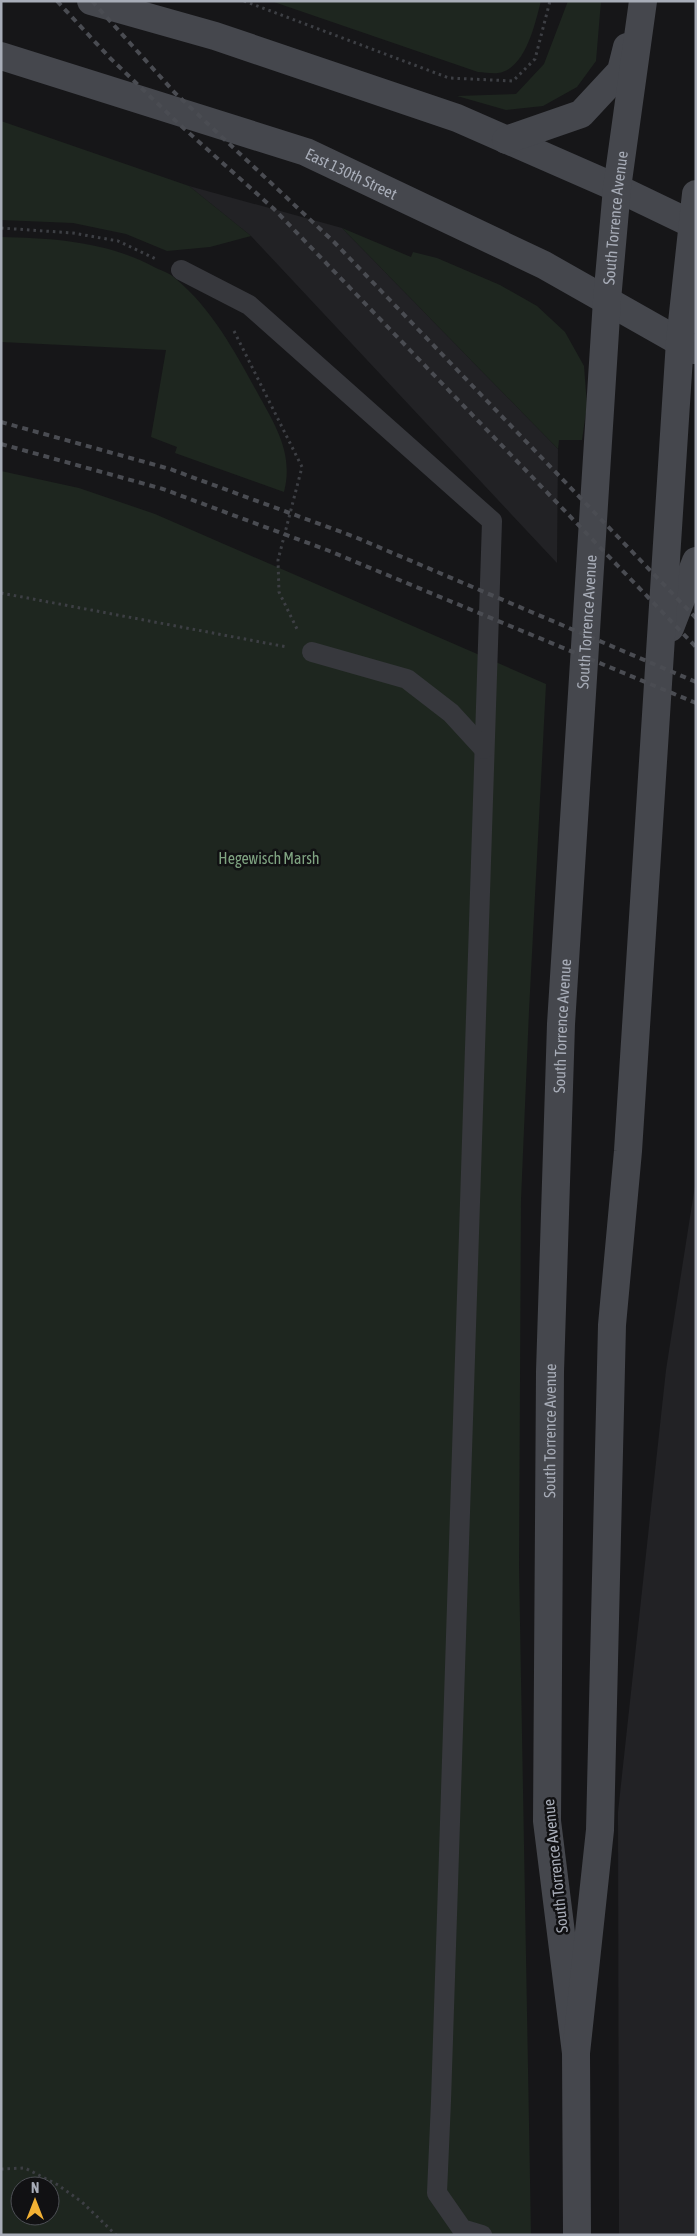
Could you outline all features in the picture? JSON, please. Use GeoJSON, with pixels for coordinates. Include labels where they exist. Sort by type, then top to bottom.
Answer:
{"type":"FeatureCollection","features":[{"type":"Feature","properties":{"kind":"main road"},"geometry":{"type":"LineString","coordinates":[[91,1],[215,36],[456,118],[617,188],[694,224]]}},
{"type":"Feature","properties":{"kind":"main road"},"geometry":{"type":"LineString","coordinates":[[506,140],[581,114],[621,71],[637,1]]}},
{"type":"Feature","properties":{"kind":"main road","name":"South Torrence Avenue"},"geometry":{"type":"LineString","coordinates":[[576,2053],[547,1821],[550,1372],[561,1024],[607,300],[617,188],[643,1]]}},
{"type":"Feature","properties":{"kind":"main road","name":"East 130th Street"},"geometry":{"type":"LineString","coordinates":[[1,56],[306,152],[544,265],[688,346]]}},
{"type":"Feature","properties":{"kind":"main road","name":"South Torrence Avenue"},"geometry":{"type":"LineString","coordinates":[[577,2235],[576,2053],[600,1830],[612,1325],[629,1141],[660,655],[688,346],[696,194]]}},
{"type":"Feature","properties":{"kind":"main road"},"geometry":{"type":"LineString","coordinates":[[660,655],[696,561]]}},
{"type":"Feature","properties":{"kind":"lane"},"geometry":{"type":"LineString","coordinates":[[181,270],[249,305],[492,521],[442,2101],[437,2193],[462,2229],[482,2235]]}},
{"type":"Feature","properties":{"kind":"lane"},"geometry":{"type":"LineString","coordinates":[[312,652],[407,679],[451,713],[484,748]]}},
{"type":"Feature","properties":{"kind":"path"},"geometry":{"type":"LineString","coordinates":[[244,1],[449,78],[513,81],[535,59],[550,1]]}},
{"type":"Feature","properties":{"kind":"path"},"geometry":{"type":"LineString","coordinates":[[1,228],[73,233],[118,241],[181,270]]}},
{"type":"Feature","properties":{"kind":"path"},"geometry":{"type":"LineString","coordinates":[[232,329],[238,336],[302,467],[278,560],[279,592],[301,638],[312,652]]}},
{"type":"Feature","properties":{"kind":"path"},"geometry":{"type":"LineString","coordinates":[[1,593],[312,652]]}},
{"type":"Feature","properties":{"kind":"path"},"geometry":{"type":"LineString","coordinates":[[1,2170],[25,2168],[58,2185],[82,2202],[116,2235]]}},
{"type":"Feature","properties":{"kind":"shaded area"},"geometry":{"type":"Polygon","coordinates":[[[189,186],[342,228],[558,449],[557,563],[251,236],[189,186]]]}},
{"type":"Feature","properties":{"kind":"shaded area"},"geometry":{"type":"Polygon","coordinates":[[[696,1179],[696,2235],[619,2235],[618,1812],[666,1370],[696,1179]]]}},
{"type":"Feature","properties":{"kind":"green space"},"geometry":{"type":"Polygon","coordinates":[[[271,1],[541,1],[528,44],[516,63],[508,70],[493,73],[478,72],[271,1]]]}},
{"type":"Feature","properties":{"kind":"green space"},"geometry":{"type":"Polygon","coordinates":[[[568,1],[601,1],[596,61],[577,87],[543,106],[506,110],[457,96],[516,94],[544,64],[568,1]]]}},
{"type":"Feature","properties":{"kind":"green space"},"geometry":{"type":"Polygon","coordinates":[[[1,121],[189,186],[251,236],[210,247],[167,251],[126,234],[73,223],[1,220],[1,121]]]}},
{"type":"Feature","properties":{"kind":"green space"},"geometry":{"type":"Polygon","coordinates":[[[342,228],[411,257],[413,252],[437,258],[500,285],[537,306],[565,332],[584,366],[587,405],[582,440],[559,440],[558,449],[342,228]]]}},
{"type":"Feature","properties":{"kind":"green space"},"geometry":{"type":"Polygon","coordinates":[[[1,237],[61,240],[100,247],[138,259],[176,279],[212,317],[270,416],[285,452],[287,465],[284,492],[175,453],[177,447],[151,437],[166,350],[1,342],[1,237]]]}},
{"type":"Feature","properties":{"kind":"green space","name":"Hegewisch Marsh"},"geometry":{"type":"Polygon","coordinates":[[[1,471],[79,488],[155,514],[546,684],[521,1200],[519,1567],[531,2235],[1,2235],[1,471]]]}},
{"type":"Feature","properties":{"kind":"railway"},"geometry":{"type":"LineString","coordinates":[[57,1],[110,58],[179,124],[274,209],[696,647]]}},
{"type":"Feature","properties":{"kind":"railway"},"geometry":{"type":"LineString","coordinates":[[92,1],[175,93],[334,242],[696,618]]}},
{"type":"Feature","properties":{"kind":"railway"},"geometry":{"type":"LineString","coordinates":[[1,422],[170,469],[355,537],[696,682]]}},
{"type":"Feature","properties":{"kind":"railway"},"geometry":{"type":"LineString","coordinates":[[1,444],[163,489],[327,550],[696,703]]}}]}
